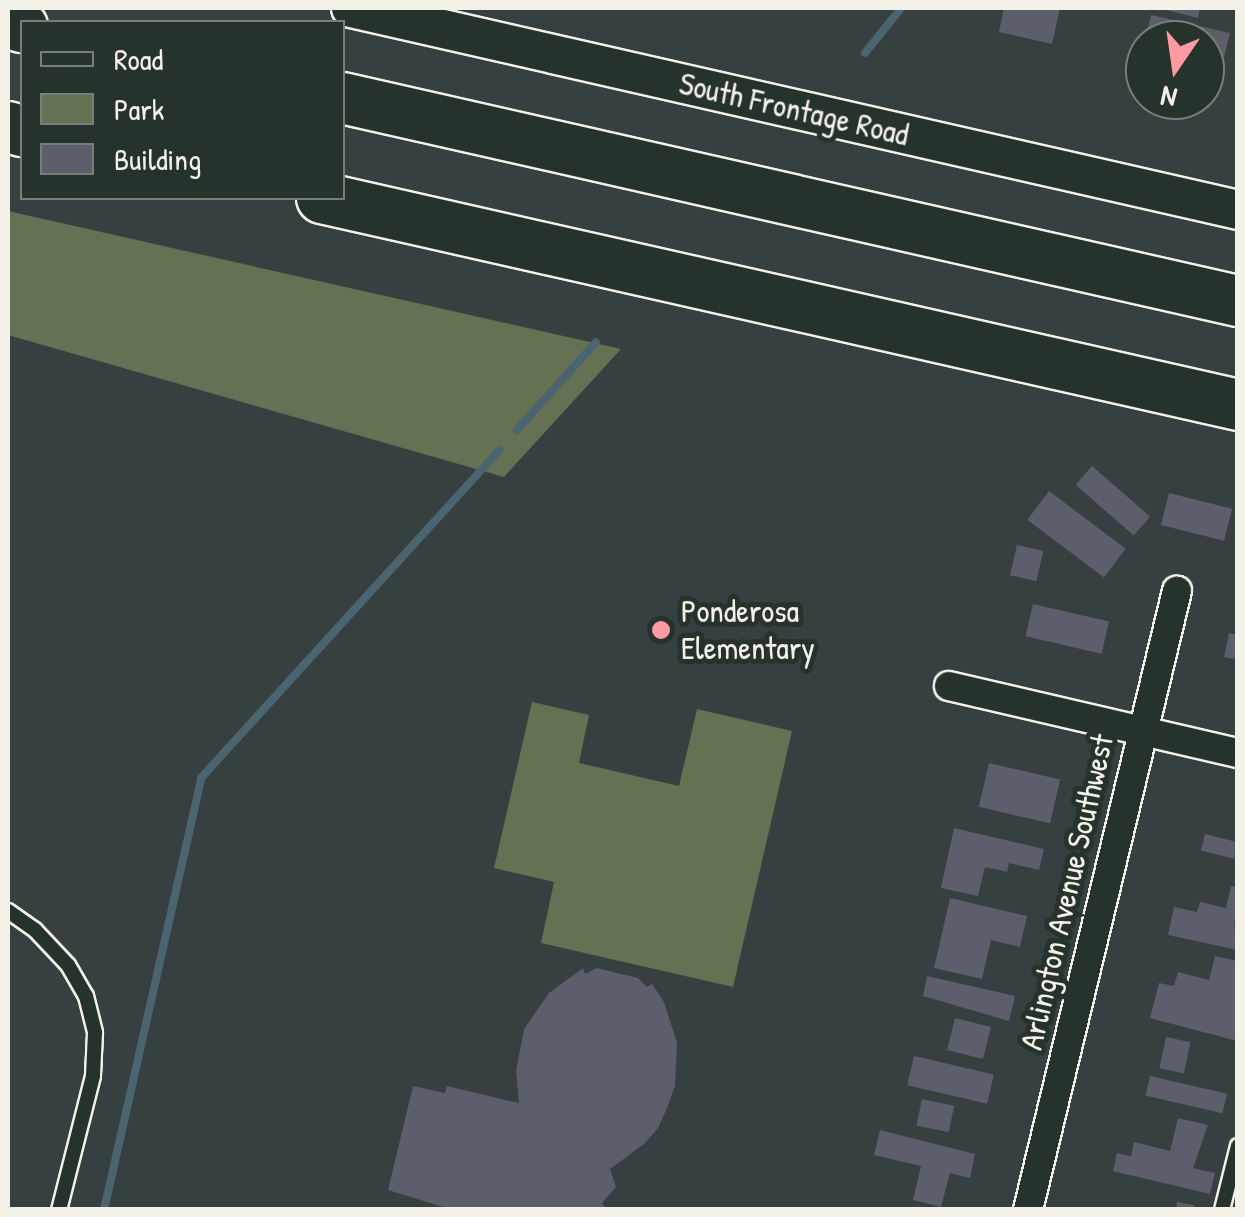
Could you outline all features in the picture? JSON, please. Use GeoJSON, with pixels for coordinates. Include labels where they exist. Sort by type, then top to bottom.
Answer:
{"type":"FeatureCollection","features":[{"type":"Feature","properties":{"kind":"highway"},"geometry":{"type":"LineString","coordinates":[[345,99],[1238,301]]}},
{"type":"Feature","properties":{"kind":"highway"},"geometry":{"type":"LineString","coordinates":[[331,200],[1238,405]]}},
{"type":"Feature","properties":{"kind":"main road","name":"South Frontage Road"},"geometry":{"type":"LineString","coordinates":[[351,8],[1238,210]]}},
{"type":"Feature","properties":{"kind":"street","name":"Arlington Avenue Southwest"},"geometry":{"type":"LineString","coordinates":[[1028,1210],[1178,591]]}},
{"type":"Feature","properties":{"kind":"street"},"geometry":{"type":"LineString","coordinates":[[949,686],[1238,754]]}},
{"type":"Feature","properties":{"kind":"lane"},"geometry":{"type":"LineString","coordinates":[[8,911],[35,930],[68,965],[86,996],[95,1034],[93,1076],[59,1210]]}},
{"type":"Feature","properties":{"kind":"lane"},"geometry":{"type":"LineString","coordinates":[[1222,1210],[1238,1146]]}},
{"type":"Feature","properties":{"kind":"green space"},"geometry":{"type":"Polygon","coordinates":[[[8,211],[621,349],[504,477],[8,335],[8,211]]]}},
{"type":"Feature","properties":{"kind":"green space"},"geometry":{"type":"Polygon","coordinates":[[[532,702],[589,715],[579,763],[679,786],[697,709],[792,731],[733,987],[541,943],[554,882],[494,868],[532,702]]]}},
{"type":"Feature","properties":{"kind":"building"},"geometry":{"type":"Polygon","coordinates":[[[1004,8],[1060,8],[1052,44],[999,32],[1004,8]]]}},
{"type":"Feature","properties":{"kind":"building"},"geometry":{"type":"Polygon","coordinates":[[[1158,8],[1200,8],[1198,18],[1158,8]]]}},
{"type":"Feature","properties":{"kind":"building"},"geometry":{"type":"Polygon","coordinates":[[[1092,466],[1150,517],[1134,535],[1076,485],[1092,466]]]}},
{"type":"Feature","properties":{"kind":"building"},"geometry":{"type":"Polygon","coordinates":[[[1049,491],[1126,549],[1104,578],[1027,520],[1049,491]]]}},
{"type":"Feature","properties":{"kind":"building"},"geometry":{"type":"Polygon","coordinates":[[[1169,493],[1232,509],[1224,541],[1161,525],[1169,493]]]}},
{"type":"Feature","properties":{"kind":"building"},"geometry":{"type":"Polygon","coordinates":[[[1017,545],[1043,551],[1036,581],[1010,575],[1017,545]]]}},
{"type":"Feature","properties":{"kind":"building"},"geometry":{"type":"Polygon","coordinates":[[[1033,604],[1109,622],[1102,654],[1026,636],[1033,604]]]}},
{"type":"Feature","properties":{"kind":"building"},"geometry":{"type":"Polygon","coordinates":[[[1229,633],[1238,635],[1238,660],[1224,657],[1229,633]]]}},
{"type":"Feature","properties":{"kind":"building"},"geometry":{"type":"Polygon","coordinates":[[[989,763],[1060,779],[1050,823],[979,807],[989,763]]]}},
{"type":"Feature","properties":{"kind":"building"},"geometry":{"type":"Polygon","coordinates":[[[954,828],[1044,849],[1039,870],[1009,863],[1007,872],[985,867],[978,896],[941,888],[954,828]]]}},
{"type":"Feature","properties":{"kind":"building"},"geometry":{"type":"Polygon","coordinates":[[[1205,834],[1238,842],[1234,859],[1201,850],[1205,834]]]}},
{"type":"Feature","properties":{"kind":"building"},"geometry":{"type":"Polygon","coordinates":[[[1231,886],[1238,887],[1234,929],[1238,929],[1238,950],[1168,935],[1174,907],[1197,912],[1200,902],[1226,908],[1231,886]]]}},
{"type":"Feature","properties":{"kind":"building"},"geometry":{"type":"Polygon","coordinates":[[[950,898],[1027,916],[1020,947],[991,940],[982,979],[934,968],[950,898]]]}},
{"type":"Feature","properties":{"kind":"building"},"geometry":{"type":"Polygon","coordinates":[[[1215,956],[1238,961],[1237,1041],[1150,1018],[1159,983],[1174,986],[1178,972],[1209,980],[1215,956]]]}},
{"type":"Feature","properties":{"kind":"building"},"geometry":{"type":"Polygon","coordinates":[[[583,968],[585,974],[597,968],[638,978],[647,987],[652,984],[664,1002],[677,1043],[675,1086],[667,1108],[658,1128],[644,1144],[610,1169],[616,1187],[602,1203],[607,1210],[453,1210],[388,1190],[413,1086],[445,1093],[447,1086],[519,1103],[516,1071],[524,1029],[549,993],[583,968]]]}},
{"type":"Feature","properties":{"kind":"building"},"geometry":{"type":"Polygon","coordinates":[[[927,976],[1015,996],[1009,1021],[923,996],[927,976]]]}},
{"type":"Feature","properties":{"kind":"building"},"geometry":{"type":"Polygon","coordinates":[[[955,1018],[991,1027],[983,1059],[947,1050],[955,1018]]]}},
{"type":"Feature","properties":{"kind":"building"},"geometry":{"type":"Polygon","coordinates":[[[1166,1037],[1190,1042],[1184,1073],[1159,1068],[1166,1037]]]}},
{"type":"Feature","properties":{"kind":"building"},"geometry":{"type":"Polygon","coordinates":[[[914,1056],[994,1074],[987,1104],[907,1085],[914,1056]]]}},
{"type":"Feature","properties":{"kind":"building"},"geometry":{"type":"Polygon","coordinates":[[[1150,1076],[1227,1094],[1222,1113],[1146,1095],[1150,1076]]]}},
{"type":"Feature","properties":{"kind":"building"},"geometry":{"type":"Polygon","coordinates":[[[922,1099],[954,1106],[949,1132],[916,1125],[922,1099]]]}},
{"type":"Feature","properties":{"kind":"building"},"geometry":{"type":"Polygon","coordinates":[[[1178,1118],[1208,1125],[1193,1168],[1215,1173],[1210,1194],[1113,1171],[1117,1153],[1131,1156],[1134,1142],[1170,1151],[1178,1118]]]}},
{"type":"Feature","properties":{"kind":"building"},"geometry":{"type":"Polygon","coordinates":[[[880,1130],[975,1154],[970,1178],[950,1173],[941,1207],[913,1200],[921,1166],[874,1155],[880,1130]]]}},
{"type":"Feature","properties":{"kind":"building"},"geometry":{"type":"Polygon","coordinates":[[[1177,1202],[1194,1205],[1193,1210],[1176,1210],[1177,1202]]]}},
{"type":"Feature","properties":{"kind":"waterway"},"geometry":{"type":"LineString","coordinates":[[865,53],[901,8]]}},
{"type":"Feature","properties":{"kind":"waterway"},"geometry":{"type":"LineString","coordinates":[[517,430],[596,342]]}},
{"type":"Feature","properties":{"kind":"waterway"},"geometry":{"type":"LineString","coordinates":[[104,1210],[201,778],[499,450]]}},
{"type":"Feature","properties":{"kind":"place","name":"Ponderosa Elementary"},"geometry":{"type":"Point","coordinates":[661,630]}}]}
